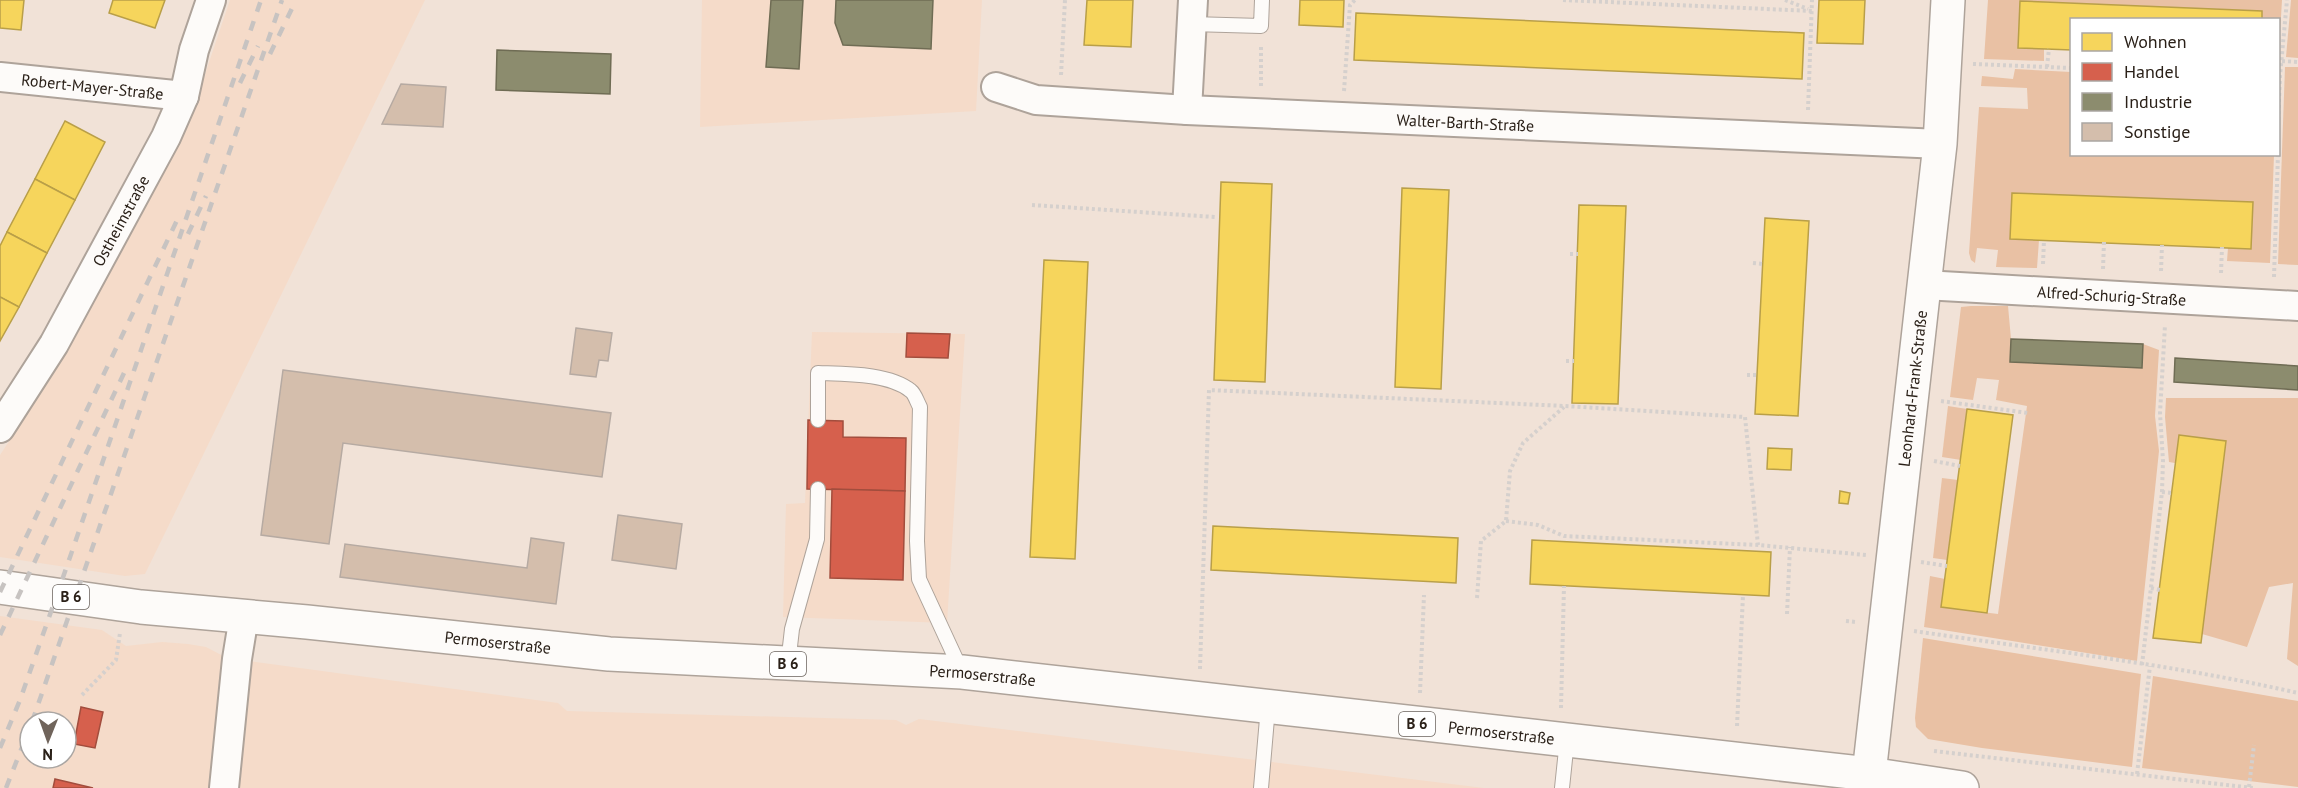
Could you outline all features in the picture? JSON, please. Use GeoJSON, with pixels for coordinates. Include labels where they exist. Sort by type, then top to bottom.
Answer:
{"type":"FeatureCollection","features":[{"type":"Feature","properties":{"kind":"main road","name":"Leonhard-Frank-Straße"},"geometry":{"type":"LineString","coordinates":[[1869,774],[1940,144],[1948,0]]}},
{"type":"Feature","properties":{"kind":"main road","name":"Permoserstraße"},"geometry":{"type":"LineString","coordinates":[[0,587],[141,607],[609,654],[962,672],[1869,774],[1962,788]]}},
{"type":"Feature","properties":{"kind":"street","name":"Ostheimstraße"},"geometry":{"type":"LineString","coordinates":[[0,428],[54,344],[166,137],[184,96],[194,50],[211,0]]}},
{"type":"Feature","properties":{"kind":"street"},"geometry":{"type":"LineString","coordinates":[[1187,110],[1192,12]]}},
{"type":"Feature","properties":{"kind":"street","name":"Robert-Mayer-Straße"},"geometry":{"type":"LineString","coordinates":[[0,77],[184,96]]}},
{"type":"Feature","properties":{"kind":"street","name":"Walter-Barth-Straße"},"geometry":{"type":"LineString","coordinates":[[996,87],[1036,100],[1187,110],[1940,144]]}},
{"type":"Feature","properties":{"kind":"street","name":"Alfred-Schurig-Straße"},"geometry":{"type":"LineString","coordinates":[[1924,285],[2285,305]]}},
{"type":"Feature","properties":{"kind":"street"},"geometry":{"type":"LineString","coordinates":[[224,788],[237,659],[244,616]]}},
{"type":"Feature","properties":{"kind":"lane"},"geometry":{"type":"LineString","coordinates":[[1192,12],[1261,26],[1262,0]]}},
{"type":"Feature","properties":{"kind":"lane"},"geometry":{"type":"LineString","coordinates":[[818,420],[818,373],[864,375],[893,382],[912,391],[920,407],[910,540],[919,579],[962,672]]}},
{"type":"Feature","properties":{"kind":"lane"},"geometry":{"type":"LineString","coordinates":[[788,664],[792,629],[824,538],[818,489]]}},
{"type":"Feature","properties":{"kind":"lane"},"geometry":{"type":"LineString","coordinates":[[1261,788],[1268,707]]}},
{"type":"Feature","properties":{"kind":"lane"},"geometry":{"type":"LineString","coordinates":[[1562,788],[1567,740]]}},
{"type":"Feature","properties":{"kind":"path"},"geometry":{"type":"LineString","coordinates":[[1060,102],[1065,0]]}},
{"type":"Feature","properties":{"kind":"path"},"geometry":{"type":"LineString","coordinates":[[1342,117],[1350,5],[1355,0]]}},
{"type":"Feature","properties":{"kind":"path"},"geometry":{"type":"LineString","coordinates":[[1563,0],[1812,11]]}},
{"type":"Feature","properties":{"kind":"path"},"geometry":{"type":"LineString","coordinates":[[1785,0],[1812,11]]}},
{"type":"Feature","properties":{"kind":"path"},"geometry":{"type":"LineString","coordinates":[[1808,138],[1812,0]]}},
{"type":"Feature","properties":{"kind":"path"},"geometry":{"type":"LineString","coordinates":[[2280,71],[2287,0]]}},
{"type":"Feature","properties":{"kind":"path"},"geometry":{"type":"LineString","coordinates":[[1261,26],[1261,113]]}},
{"type":"Feature","properties":{"kind":"path"},"geometry":{"type":"LineString","coordinates":[[2048,67],[2049,49]]}},
{"type":"Feature","properties":{"kind":"path"},"geometry":{"type":"LineString","coordinates":[[2282,61],[2298,62]]}},
{"type":"Feature","properties":{"kind":"path"},"geometry":{"type":"LineString","coordinates":[[1945,62],[2070,68]]}},
{"type":"Feature","properties":{"kind":"path"},"geometry":{"type":"LineString","coordinates":[[2278,156],[2285,305]]}},
{"type":"Feature","properties":{"kind":"path"},"geometry":{"type":"LineString","coordinates":[[1032,205],[1215,217]]}},
{"type":"Feature","properties":{"kind":"path"},"geometry":{"type":"LineString","coordinates":[[2220,279],[2222,247]]}},
{"type":"Feature","properties":{"kind":"path"},"geometry":{"type":"LineString","coordinates":[[1570,254],[1578,254]]}},
{"type":"Feature","properties":{"kind":"path"},"geometry":{"type":"LineString","coordinates":[[1753,262],[1763,264]]}},
{"type":"Feature","properties":{"kind":"path"},"geometry":{"type":"LineString","coordinates":[[2142,665],[2162,492],[2160,413],[2167,298]]}},
{"type":"Feature","properties":{"kind":"path"},"geometry":{"type":"LineString","coordinates":[[1566,361],[1574,361]]}},
{"type":"Feature","properties":{"kind":"path"},"geometry":{"type":"LineString","coordinates":[[1747,375],[1757,375]]}},
{"type":"Feature","properties":{"kind":"path"},"geometry":{"type":"LineString","coordinates":[[1200,670],[1209,390],[1565,406],[1744,417],[1758,545]]}},
{"type":"Feature","properties":{"kind":"path"},"geometry":{"type":"LineString","coordinates":[[1910,396],[2028,413]]}},
{"type":"Feature","properties":{"kind":"path"},"geometry":{"type":"LineString","coordinates":[[1506,521],[1510,471],[1523,443],[1565,406]]}},
{"type":"Feature","properties":{"kind":"path"},"geometry":{"type":"LineString","coordinates":[[2162,492],[2172,493]]}},
{"type":"Feature","properties":{"kind":"path"},"geometry":{"type":"LineString","coordinates":[[1478,598],[1481,541],[1506,521],[1538,525],[1564,536],[1758,545],[1853,554]]}},
{"type":"Feature","properties":{"kind":"path"},"geometry":{"type":"LineString","coordinates":[[1787,614],[1790,547]]}},
{"type":"Feature","properties":{"kind":"path"},"geometry":{"type":"LineString","coordinates":[[1921,562],[1947,566]]}},
{"type":"Feature","properties":{"kind":"path"},"geometry":{"type":"LineString","coordinates":[[1561,708],[1564,586]]}},
{"type":"Feature","properties":{"kind":"path"},"geometry":{"type":"LineString","coordinates":[[2151,588],[2160,590]]}},
{"type":"Feature","properties":{"kind":"path"},"geometry":{"type":"LineString","coordinates":[[1420,694],[1424,595]]}},
{"type":"Feature","properties":{"kind":"path"},"geometry":{"type":"LineString","coordinates":[[1737,726],[1743,595]]}},
{"type":"Feature","properties":{"kind":"path"},"geometry":{"type":"LineString","coordinates":[[1846,621],[2150,666],[2298,693]]}},
{"type":"Feature","properties":{"kind":"path"},"geometry":{"type":"LineString","coordinates":[[82,695],[116,660],[120,632],[130,631]]}},
{"type":"Feature","properties":{"kind":"path"},"geometry":{"type":"LineString","coordinates":[[2137,774],[2150,666]]}},
{"type":"Feature","properties":{"kind":"path"},"geometry":{"type":"LineString","coordinates":[[2249,787],[2254,745]]}},
{"type":"Feature","properties":{"kind":"path"},"geometry":{"type":"LineString","coordinates":[[1934,751],[2253,788]]}},
{"type":"Feature","properties":{"kind":"shaded area"},"geometry":{"type":"Polygon","coordinates":[[[230,0],[425,0],[145,574],[125,576],[0,557],[0,455],[56,370],[173,156],[194,107],[230,0]]]}},
{"type":"Feature","properties":{"kind":"shaded area"},"geometry":{"type":"Polygon","coordinates":[[[702,0],[982,0],[976,111],[700,127],[702,0]]]}},
{"type":"Feature","properties":{"kind":"shaded area"},"geometry":{"type":"Polygon","coordinates":[[[1988,0],[2282,0],[2280,33],[2280,18],[2262,18],[2262,11],[2020,1],[2018,48],[2044,49],[2044,61],[1984,59],[1988,0]]]}},
{"type":"Feature","properties":{"kind":"shaded area"},"geometry":{"type":"Polygon","coordinates":[[[2291,0],[2298,0],[2298,58],[2286,57],[2291,0]]]}},
{"type":"Feature","properties":{"kind":"shaded area"},"geometry":{"type":"Polygon","coordinates":[[[2285,67],[2298,67],[2298,265],[2278,264],[2285,67]]]}},
{"type":"Feature","properties":{"kind":"shaded area"},"geometry":{"type":"Polygon","coordinates":[[[2015,69],[2070,72],[2070,156],[2274,156],[2270,263],[2227,261],[2228,248],[2251,248],[2253,202],[2013,193],[2039,240],[2037,268],[1996,267],[1998,250],[1977,248],[1975,263],[1971,260],[1969,253],[1979,107],[2028,109],[2027,88],[1981,86],[1982,76],[2013,79],[2015,69]]]}},
{"type":"Feature","properties":{"kind":"shaded area"},"geometry":{"type":"Polygon","coordinates":[[[2008,306],[2011,339],[2010,362],[2141,368],[2143,344],[2159,350],[2155,416],[2159,451],[2137,661],[1924,627],[1930,576],[1945,579],[1942,607],[1998,614],[2027,406],[1996,400],[1999,380],[1977,378],[1973,400],[1950,397],[1961,307],[2008,306]]]}},
{"type":"Feature","properties":{"kind":"shaded area"},"geometry":{"type":"Polygon","coordinates":[[[812,332],[965,334],[947,623],[783,617],[786,504],[805,503],[812,332]]]}},
{"type":"Feature","properties":{"kind":"shaded area"},"geometry":{"type":"Polygon","coordinates":[[[2166,398],[2298,398],[2298,666],[2287,659],[2293,583],[2269,587],[2247,647],[2202,634],[2225,441],[2179,435],[2175,463],[2169,462],[2165,417],[2166,398]]]}},
{"type":"Feature","properties":{"kind":"shaded area"},"geometry":{"type":"Polygon","coordinates":[[[1948,406],[1967,409],[1961,460],[1942,457],[1948,406]]]}},
{"type":"Feature","properties":{"kind":"shaded area"},"geometry":{"type":"Polygon","coordinates":[[[1942,478],[1958,480],[1947,560],[1933,558],[1942,478]]]}},
{"type":"Feature","properties":{"kind":"shaded area"},"geometry":{"type":"Polygon","coordinates":[[[0,616],[102,630],[126,646],[162,642],[188,644],[206,647],[227,658],[558,703],[567,711],[896,720],[906,725],[919,719],[1484,788],[0,788],[0,616]]]}},
{"type":"Feature","properties":{"kind":"shaded area"},"geometry":{"type":"Polygon","coordinates":[[[1923,638],[2141,674],[2132,767],[1928,739],[1916,727],[1915,718],[1923,638]]]}},
{"type":"Feature","properties":{"kind":"shaded area"},"geometry":{"type":"Polygon","coordinates":[[[2153,676],[2298,701],[2298,787],[2142,768],[2153,676]]]}},
{"type":"Feature","properties":{"kind":"building: Wohnen"},"geometry":{"type":"Polygon","coordinates":[[[0,0],[24,0],[21,30],[0,28],[0,0]]]}},
{"type":"Feature","properties":{"kind":"building: Wohnen"},"geometry":{"type":"Polygon","coordinates":[[[113,0],[165,0],[155,28],[109,13],[113,0]]]}},
{"type":"Feature","properties":{"kind":"building: Wohnen"},"geometry":{"type":"Polygon","coordinates":[[[1087,0],[1133,0],[1131,47],[1084,45],[1087,0]]]}},
{"type":"Feature","properties":{"kind":"building: Wohnen"},"geometry":{"type":"Polygon","coordinates":[[[1300,0],[1344,0],[1343,27],[1299,25],[1300,0]]]}},
{"type":"Feature","properties":{"kind":"building: Wohnen"},"geometry":{"type":"Polygon","coordinates":[[[1819,0],[1865,0],[1863,44],[1817,43],[1819,0]]]}},
{"type":"Feature","properties":{"kind":"building: Wohnen"},"geometry":{"type":"Polygon","coordinates":[[[2020,1],[2262,11],[2262,18],[2070,18],[2070,50],[2018,48],[2020,1]]]}},
{"type":"Feature","properties":{"kind":"building: Wohnen"},"geometry":{"type":"Polygon","coordinates":[[[1356,13],[1804,33],[1802,79],[1354,60],[1356,13]]]}},
{"type":"Feature","properties":{"kind":"building: Wohnen"},"geometry":{"type":"Polygon","coordinates":[[[65,121],[105,142],[75,200],[35,179],[65,121]]]}},
{"type":"Feature","properties":{"kind":"building: Wohnen"},"geometry":{"type":"Polygon","coordinates":[[[35,179],[75,200],[47,253],[7,232],[35,179]]]}},
{"type":"Feature","properties":{"kind":"building: Wohnen"},"geometry":{"type":"Polygon","coordinates":[[[1221,182],[1272,184],[1265,382],[1214,380],[1221,182]]]}},
{"type":"Feature","properties":{"kind":"building: Wohnen"},"geometry":{"type":"Polygon","coordinates":[[[1402,188],[1449,190],[1441,389],[1395,387],[1402,188]]]}},
{"type":"Feature","properties":{"kind":"building: Wohnen"},"geometry":{"type":"Polygon","coordinates":[[[2012,193],[2253,202],[2251,249],[2010,239],[2012,193]]]}},
{"type":"Feature","properties":{"kind":"building: Wohnen"},"geometry":{"type":"Polygon","coordinates":[[[1579,205],[1626,206],[1618,404],[1572,403],[1579,205]]]}},
{"type":"Feature","properties":{"kind":"building: Wohnen"},"geometry":{"type":"Polygon","coordinates":[[[1765,218],[1809,221],[1798,416],[1755,414],[1765,218]]]}},
{"type":"Feature","properties":{"kind":"building: Wohnen"},"geometry":{"type":"Polygon","coordinates":[[[7,232],[47,253],[19,307],[0,297],[0,246],[7,232]]]}},
{"type":"Feature","properties":{"kind":"building: Wohnen"},"geometry":{"type":"Polygon","coordinates":[[[1044,260],[1088,262],[1075,559],[1030,557],[1044,260]]]}},
{"type":"Feature","properties":{"kind":"building: Wohnen"},"geometry":{"type":"Polygon","coordinates":[[[0,297],[19,307],[0,341],[0,297]]]}},
{"type":"Feature","properties":{"kind":"building: Wohnen"},"geometry":{"type":"Polygon","coordinates":[[[1967,409],[2013,415],[1987,613],[1941,607],[1967,409]]]}},
{"type":"Feature","properties":{"kind":"building: Wohnen"},"geometry":{"type":"Polygon","coordinates":[[[2179,435],[2226,441],[2201,643],[2153,638],[2179,435]]]}},
{"type":"Feature","properties":{"kind":"building: Wohnen"},"geometry":{"type":"Polygon","coordinates":[[[1768,448],[1792,449],[1791,470],[1767,469],[1768,448]]]}},
{"type":"Feature","properties":{"kind":"building: Wohnen"},"geometry":{"type":"Polygon","coordinates":[[[1840,491],[1850,493],[1848,504],[1839,503],[1840,491]]]}},
{"type":"Feature","properties":{"kind":"building: Wohnen"},"geometry":{"type":"Polygon","coordinates":[[[1213,526],[1458,538],[1456,583],[1211,570],[1213,526]]]}},
{"type":"Feature","properties":{"kind":"building: Wohnen"},"geometry":{"type":"Polygon","coordinates":[[[1532,540],[1771,552],[1769,596],[1530,584],[1532,540]]]}},
{"type":"Feature","properties":{"kind":"building: Handel"},"geometry":{"type":"Polygon","coordinates":[[[907,333],[950,334],[948,358],[906,357],[907,333]]]}},
{"type":"Feature","properties":{"kind":"building: Handel"},"geometry":{"type":"Polygon","coordinates":[[[808,420],[843,421],[843,437],[906,438],[905,491],[807,489],[808,420]]]}},
{"type":"Feature","properties":{"kind":"building: Handel"},"geometry":{"type":"Polygon","coordinates":[[[832,489],[905,491],[903,580],[830,578],[832,489]]]}},
{"type":"Feature","properties":{"kind":"building: Handel"},"geometry":{"type":"Polygon","coordinates":[[[81,707],[103,712],[95,748],[78,745],[81,707]]]}},
{"type":"Feature","properties":{"kind":"building: Handel"},"geometry":{"type":"Polygon","coordinates":[[[55,779],[93,788],[53,788],[55,779]]]}},
{"type":"Feature","properties":{"kind":"building: Industrie"},"geometry":{"type":"Polygon","coordinates":[[[771,0],[803,0],[799,69],[766,67],[771,0]]]}},
{"type":"Feature","properties":{"kind":"building: Industrie"},"geometry":{"type":"Polygon","coordinates":[[[836,0],[933,0],[931,49],[843,45],[835,23],[836,0]]]}},
{"type":"Feature","properties":{"kind":"building: Industrie"},"geometry":{"type":"Polygon","coordinates":[[[497,50],[611,54],[610,94],[496,90],[497,50]]]}},
{"type":"Feature","properties":{"kind":"building: Industrie"},"geometry":{"type":"Polygon","coordinates":[[[2011,339],[2143,344],[2142,368],[2010,362],[2011,339]]]}},
{"type":"Feature","properties":{"kind":"building: Industrie"},"geometry":{"type":"Polygon","coordinates":[[[2175,358],[2298,366],[2298,390],[2174,382],[2175,358]]]}},
{"type":"Feature","properties":{"kind":"building: Sonstige"},"geometry":{"type":"Polygon","coordinates":[[[401,84],[446,87],[443,127],[382,124],[401,84]]]}},
{"type":"Feature","properties":{"kind":"building: Sonstige"},"geometry":{"type":"Polygon","coordinates":[[[576,328],[612,333],[608,361],[599,360],[596,377],[570,374],[576,328]]]}},
{"type":"Feature","properties":{"kind":"building: Sonstige"},"geometry":{"type":"Polygon","coordinates":[[[283,370],[611,413],[602,477],[343,443],[329,544],[261,535],[283,370]]]}},
{"type":"Feature","properties":{"kind":"building: Sonstige"},"geometry":{"type":"Polygon","coordinates":[[[618,515],[682,524],[676,569],[612,560],[618,515]]]}},
{"type":"Feature","properties":{"kind":"building: Sonstige"},"geometry":{"type":"Polygon","coordinates":[[[531,538],[564,543],[556,604],[340,577],[345,544],[527,568],[531,538]]]}},
{"type":"Feature","properties":{"kind":"railway"},"geometry":{"type":"LineString","coordinates":[[0,748],[20,700],[68,563],[261,0]]}},
{"type":"Feature","properties":{"kind":"railway"},"geometry":{"type":"LineString","coordinates":[[36,710],[282,0]]}},
{"type":"Feature","properties":{"kind":"railway"},"geometry":{"type":"LineString","coordinates":[[270,54],[296,0]]}},
{"type":"Feature","properties":{"kind":"railway"},"geometry":{"type":"LineString","coordinates":[[240,83],[258,46]]}},
{"type":"Feature","properties":{"kind":"railway"},"geometry":{"type":"LineString","coordinates":[[188,234],[206,196]]}},
{"type":"Feature","properties":{"kind":"railway"},"geometry":{"type":"LineString","coordinates":[[0,592],[180,214]]}},
{"type":"Feature","properties":{"kind":"railway"},"geometry":{"type":"LineString","coordinates":[[0,635],[124,373]]}},
{"type":"Feature","properties":{"kind":"railway"},"geometry":{"type":"LineString","coordinates":[[6,788],[18,758]]}}]}
